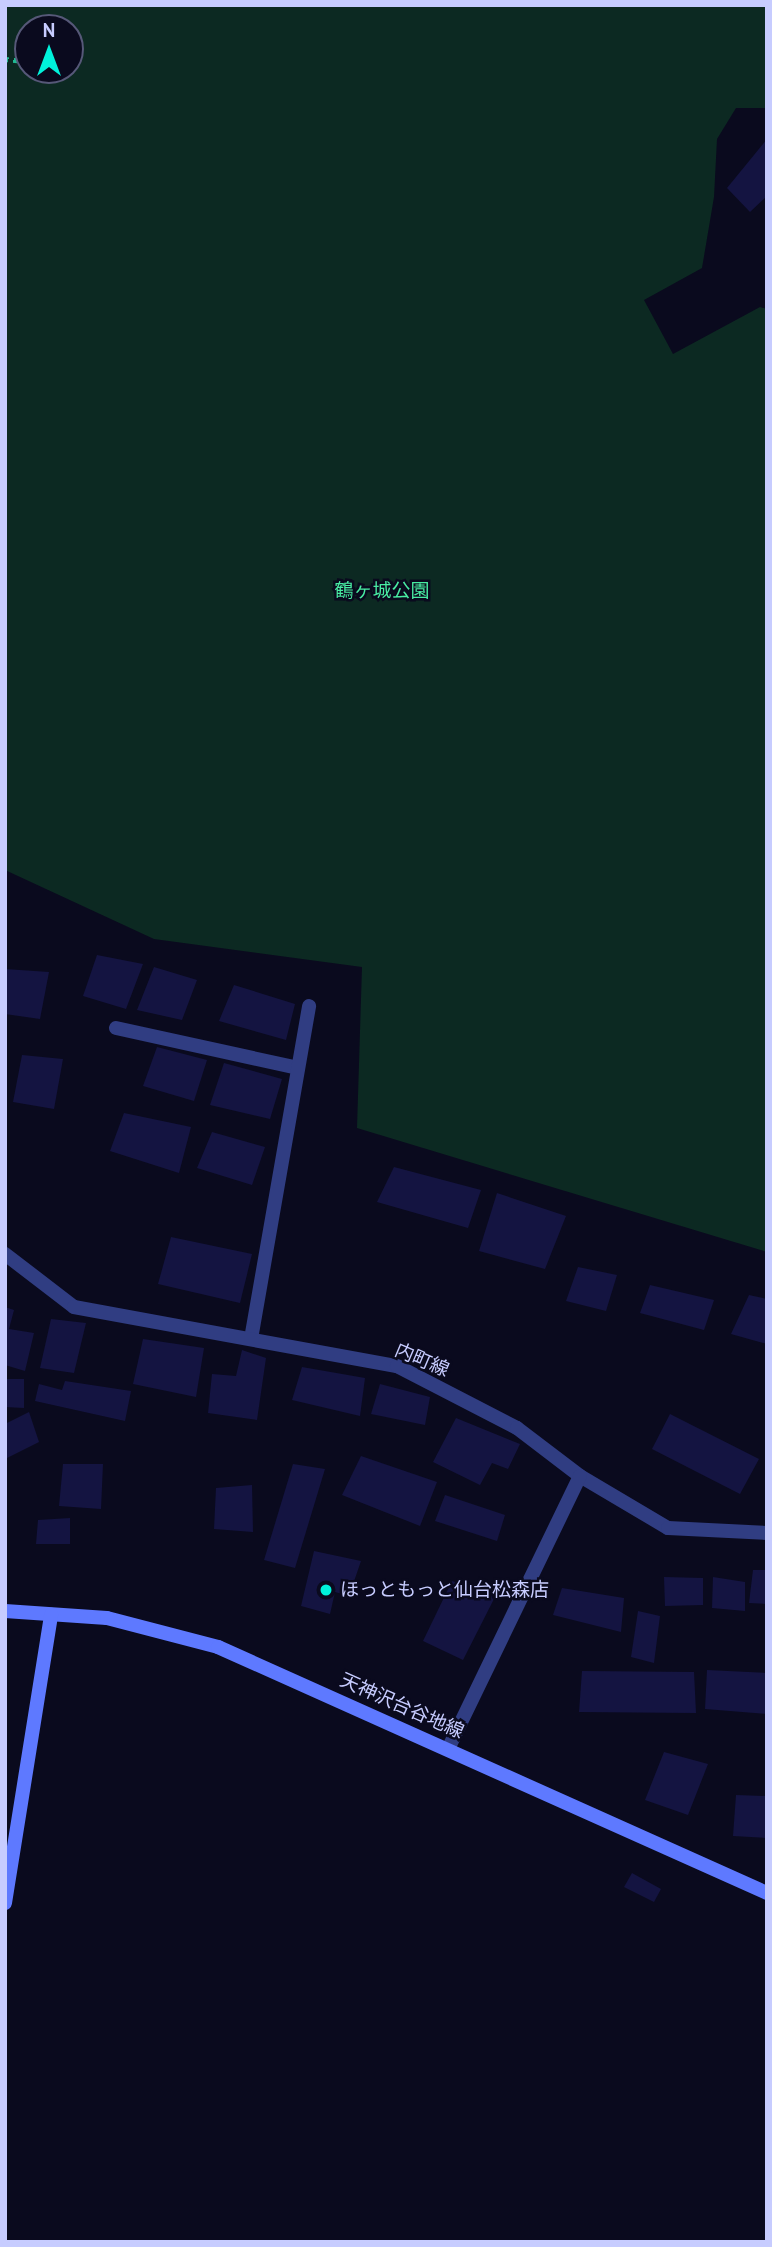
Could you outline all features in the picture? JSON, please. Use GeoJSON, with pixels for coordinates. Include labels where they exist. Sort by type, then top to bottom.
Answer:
{"type":"FeatureCollection","features":[{"type":"Feature","properties":{"kind":"street"},"geometry":{"type":"LineString","coordinates":[[251,1339],[309,1006]]}},
{"type":"Feature","properties":{"kind":"street"},"geometry":{"type":"LineString","coordinates":[[116,1028],[298,1068]]}},
{"type":"Feature","properties":{"kind":"street","name":"内町線"},"geometry":{"type":"LineString","coordinates":[[5,1254],[74,1307],[397,1366],[517,1427],[580,1476],[668,1528],[767,1532]]}},
{"type":"Feature","properties":{"kind":"street"},"geometry":{"type":"LineString","coordinates":[[449,1747],[580,1476]]}},
{"type":"Feature","properties":{"kind":"street","name":"天神沢台谷地線"},"geometry":{"type":"LineString","coordinates":[[5,1611],[107,1618],[218,1647],[449,1747],[767,1893]]}},
{"type":"Feature","properties":{"kind":"street"},"geometry":{"type":"LineString","coordinates":[[5,1903],[51,1615]]}},
{"type":"Feature","properties":{"kind":"green space","name":"鶴ヶ城公園"},"geometry":{"type":"Polygon","coordinates":[[[5,5],[767,5],[767,108],[736,108],[717,139],[714,197],[702,268],[644,300],[673,354],[760,307],[767,309],[767,1252],[357,1128],[362,967],[154,939],[5,870],[5,5]]]}},
{"type":"Feature","properties":{"kind":"building"},"geometry":{"type":"Polygon","coordinates":[[[767,139],[767,196],[750,212],[727,188],[767,139]]]}},
{"type":"Feature","properties":{"kind":"building"},"geometry":{"type":"Polygon","coordinates":[[[97,955],[143,964],[126,1009],[83,996],[97,955]]]}},
{"type":"Feature","properties":{"kind":"building"},"geometry":{"type":"Polygon","coordinates":[[[154,967],[197,980],[182,1020],[137,1010],[154,967]]]}},
{"type":"Feature","properties":{"kind":"building"},"geometry":{"type":"Polygon","coordinates":[[[5,969],[49,972],[40,1019],[5,1014],[5,969]]]}},
{"type":"Feature","properties":{"kind":"building"},"geometry":{"type":"Polygon","coordinates":[[[234,985],[295,1004],[286,1040],[219,1021],[234,985]]]}},
{"type":"Feature","properties":{"kind":"building"},"geometry":{"type":"Polygon","coordinates":[[[157,1047],[207,1060],[194,1101],[143,1086],[157,1047]]]}},
{"type":"Feature","properties":{"kind":"building"},"geometry":{"type":"Polygon","coordinates":[[[22,1055],[63,1059],[54,1109],[13,1102],[22,1055]]]}},
{"type":"Feature","properties":{"kind":"building"},"geometry":{"type":"Polygon","coordinates":[[[224,1063],[282,1079],[270,1119],[210,1105],[224,1063]]]}},
{"type":"Feature","properties":{"kind":"building"},"geometry":{"type":"Polygon","coordinates":[[[124,1113],[191,1127],[179,1173],[110,1151],[124,1113]]]}},
{"type":"Feature","properties":{"kind":"building"},"geometry":{"type":"Polygon","coordinates":[[[212,1132],[265,1147],[252,1185],[197,1168],[212,1132]]]}},
{"type":"Feature","properties":{"kind":"building"},"geometry":{"type":"Polygon","coordinates":[[[394,1167],[481,1190],[468,1228],[377,1202],[394,1167]]]}},
{"type":"Feature","properties":{"kind":"building"},"geometry":{"type":"Polygon","coordinates":[[[497,1193],[566,1216],[545,1269],[479,1251],[497,1193]]]}},
{"type":"Feature","properties":{"kind":"building"},"geometry":{"type":"Polygon","coordinates":[[[171,1237],[252,1254],[240,1303],[158,1284],[171,1237]]]}},
{"type":"Feature","properties":{"kind":"building"},"geometry":{"type":"Polygon","coordinates":[[[578,1267],[617,1275],[606,1311],[566,1301],[578,1267]]]}},
{"type":"Feature","properties":{"kind":"building"},"geometry":{"type":"Polygon","coordinates":[[[650,1285],[714,1300],[704,1330],[640,1313],[650,1285]]]}},
{"type":"Feature","properties":{"kind":"building"},"geometry":{"type":"Polygon","coordinates":[[[749,1295],[767,1299],[767,1344],[731,1334],[749,1295]]]}},
{"type":"Feature","properties":{"kind":"building"},"geometry":{"type":"Polygon","coordinates":[[[5,1307],[14,1310],[9,1329],[34,1333],[25,1371],[5,1365],[5,1307]]]}},
{"type":"Feature","properties":{"kind":"building"},"geometry":{"type":"Polygon","coordinates":[[[51,1319],[86,1323],[74,1373],[40,1368],[51,1319]]]}},
{"type":"Feature","properties":{"kind":"building"},"geometry":{"type":"Polygon","coordinates":[[[143,1339],[204,1348],[196,1397],[133,1384],[143,1339]]]}},
{"type":"Feature","properties":{"kind":"building"},"geometry":{"type":"Polygon","coordinates":[[[242,1350],[266,1358],[257,1420],[208,1413],[212,1374],[236,1376],[242,1350]]]}},
{"type":"Feature","properties":{"kind":"building"},"geometry":{"type":"Polygon","coordinates":[[[302,1367],[365,1378],[360,1416],[292,1400],[302,1367]]]}},
{"type":"Feature","properties":{"kind":"building"},"geometry":{"type":"Polygon","coordinates":[[[5,1379],[24,1379],[24,1408],[5,1407],[5,1379]]]}},
{"type":"Feature","properties":{"kind":"building"},"geometry":{"type":"Polygon","coordinates":[[[65,1381],[131,1391],[125,1421],[35,1401],[39,1384],[62,1390],[65,1381]]]}},
{"type":"Feature","properties":{"kind":"building"},"geometry":{"type":"Polygon","coordinates":[[[380,1384],[430,1397],[425,1425],[371,1414],[380,1384]]]}},
{"type":"Feature","properties":{"kind":"building"},"geometry":{"type":"Polygon","coordinates":[[[29,1412],[39,1442],[5,1459],[5,1424],[29,1412]]]}},
{"type":"Feature","properties":{"kind":"building"},"geometry":{"type":"Polygon","coordinates":[[[670,1414],[759,1459],[740,1494],[652,1449],[670,1414]]]}},
{"type":"Feature","properties":{"kind":"building"},"geometry":{"type":"Polygon","coordinates":[[[456,1418],[520,1444],[508,1469],[492,1463],[480,1485],[433,1462],[456,1418]]]}},
{"type":"Feature","properties":{"kind":"building"},"geometry":{"type":"Polygon","coordinates":[[[361,1456],[437,1482],[420,1526],[342,1495],[361,1456]]]}},
{"type":"Feature","properties":{"kind":"building"},"geometry":{"type":"Polygon","coordinates":[[[63,1464],[103,1464],[101,1509],[59,1506],[63,1464]]]}},
{"type":"Feature","properties":{"kind":"building"},"geometry":{"type":"Polygon","coordinates":[[[293,1464],[325,1469],[295,1568],[264,1560],[293,1464]]]}},
{"type":"Feature","properties":{"kind":"building"},"geometry":{"type":"Polygon","coordinates":[[[252,1485],[253,1532],[214,1529],[216,1488],[252,1485]]]}},
{"type":"Feature","properties":{"kind":"building"},"geometry":{"type":"Polygon","coordinates":[[[445,1495],[505,1515],[497,1541],[435,1521],[445,1495]]]}},
{"type":"Feature","properties":{"kind":"building"},"geometry":{"type":"Polygon","coordinates":[[[70,1518],[70,1544],[36,1544],[38,1520],[70,1518]]]}},
{"type":"Feature","properties":{"kind":"building"},"geometry":{"type":"Polygon","coordinates":[[[314,1551],[361,1561],[349,1596],[335,1592],[330,1614],[301,1606],[314,1551]]]}},
{"type":"Feature","properties":{"kind":"building"},"geometry":{"type":"Polygon","coordinates":[[[753,1570],[767,1570],[767,1604],[749,1603],[753,1570]]]}},
{"type":"Feature","properties":{"kind":"building"},"geometry":{"type":"Polygon","coordinates":[[[664,1577],[703,1578],[703,1605],[665,1606],[664,1577]]]}},
{"type":"Feature","properties":{"kind":"building"},"geometry":{"type":"Polygon","coordinates":[[[713,1577],[745,1582],[745,1611],[712,1608],[713,1577]]]}},
{"type":"Feature","properties":{"kind":"building"},"geometry":{"type":"Polygon","coordinates":[[[452,1581],[496,1595],[463,1660],[423,1641],[452,1581]]]}},
{"type":"Feature","properties":{"kind":"building"},"geometry":{"type":"Polygon","coordinates":[[[562,1588],[624,1598],[621,1632],[553,1615],[562,1588]]]}},
{"type":"Feature","properties":{"kind":"building"},"geometry":{"type":"Polygon","coordinates":[[[638,1611],[660,1616],[654,1663],[631,1657],[638,1611]]]}},
{"type":"Feature","properties":{"kind":"building"},"geometry":{"type":"Polygon","coordinates":[[[707,1670],[767,1673],[767,1714],[705,1709],[707,1670]]]}},
{"type":"Feature","properties":{"kind":"building"},"geometry":{"type":"Polygon","coordinates":[[[582,1671],[694,1672],[696,1713],[579,1712],[582,1671]]]}},
{"type":"Feature","properties":{"kind":"building"},"geometry":{"type":"Polygon","coordinates":[[[664,1752],[708,1764],[688,1815],[645,1800],[664,1752]]]}},
{"type":"Feature","properties":{"kind":"building"},"geometry":{"type":"Polygon","coordinates":[[[736,1795],[767,1796],[767,1838],[733,1836],[736,1795]]]}},
{"type":"Feature","properties":{"kind":"building"},"geometry":{"type":"Polygon","coordinates":[[[632,1873],[661,1889],[654,1902],[624,1887],[632,1873]]]}},
{"type":"Feature","properties":{"kind":"place","name":"ほっともっと仙台松森店"},"geometry":{"type":"Point","coordinates":[326,1590]}}]}
